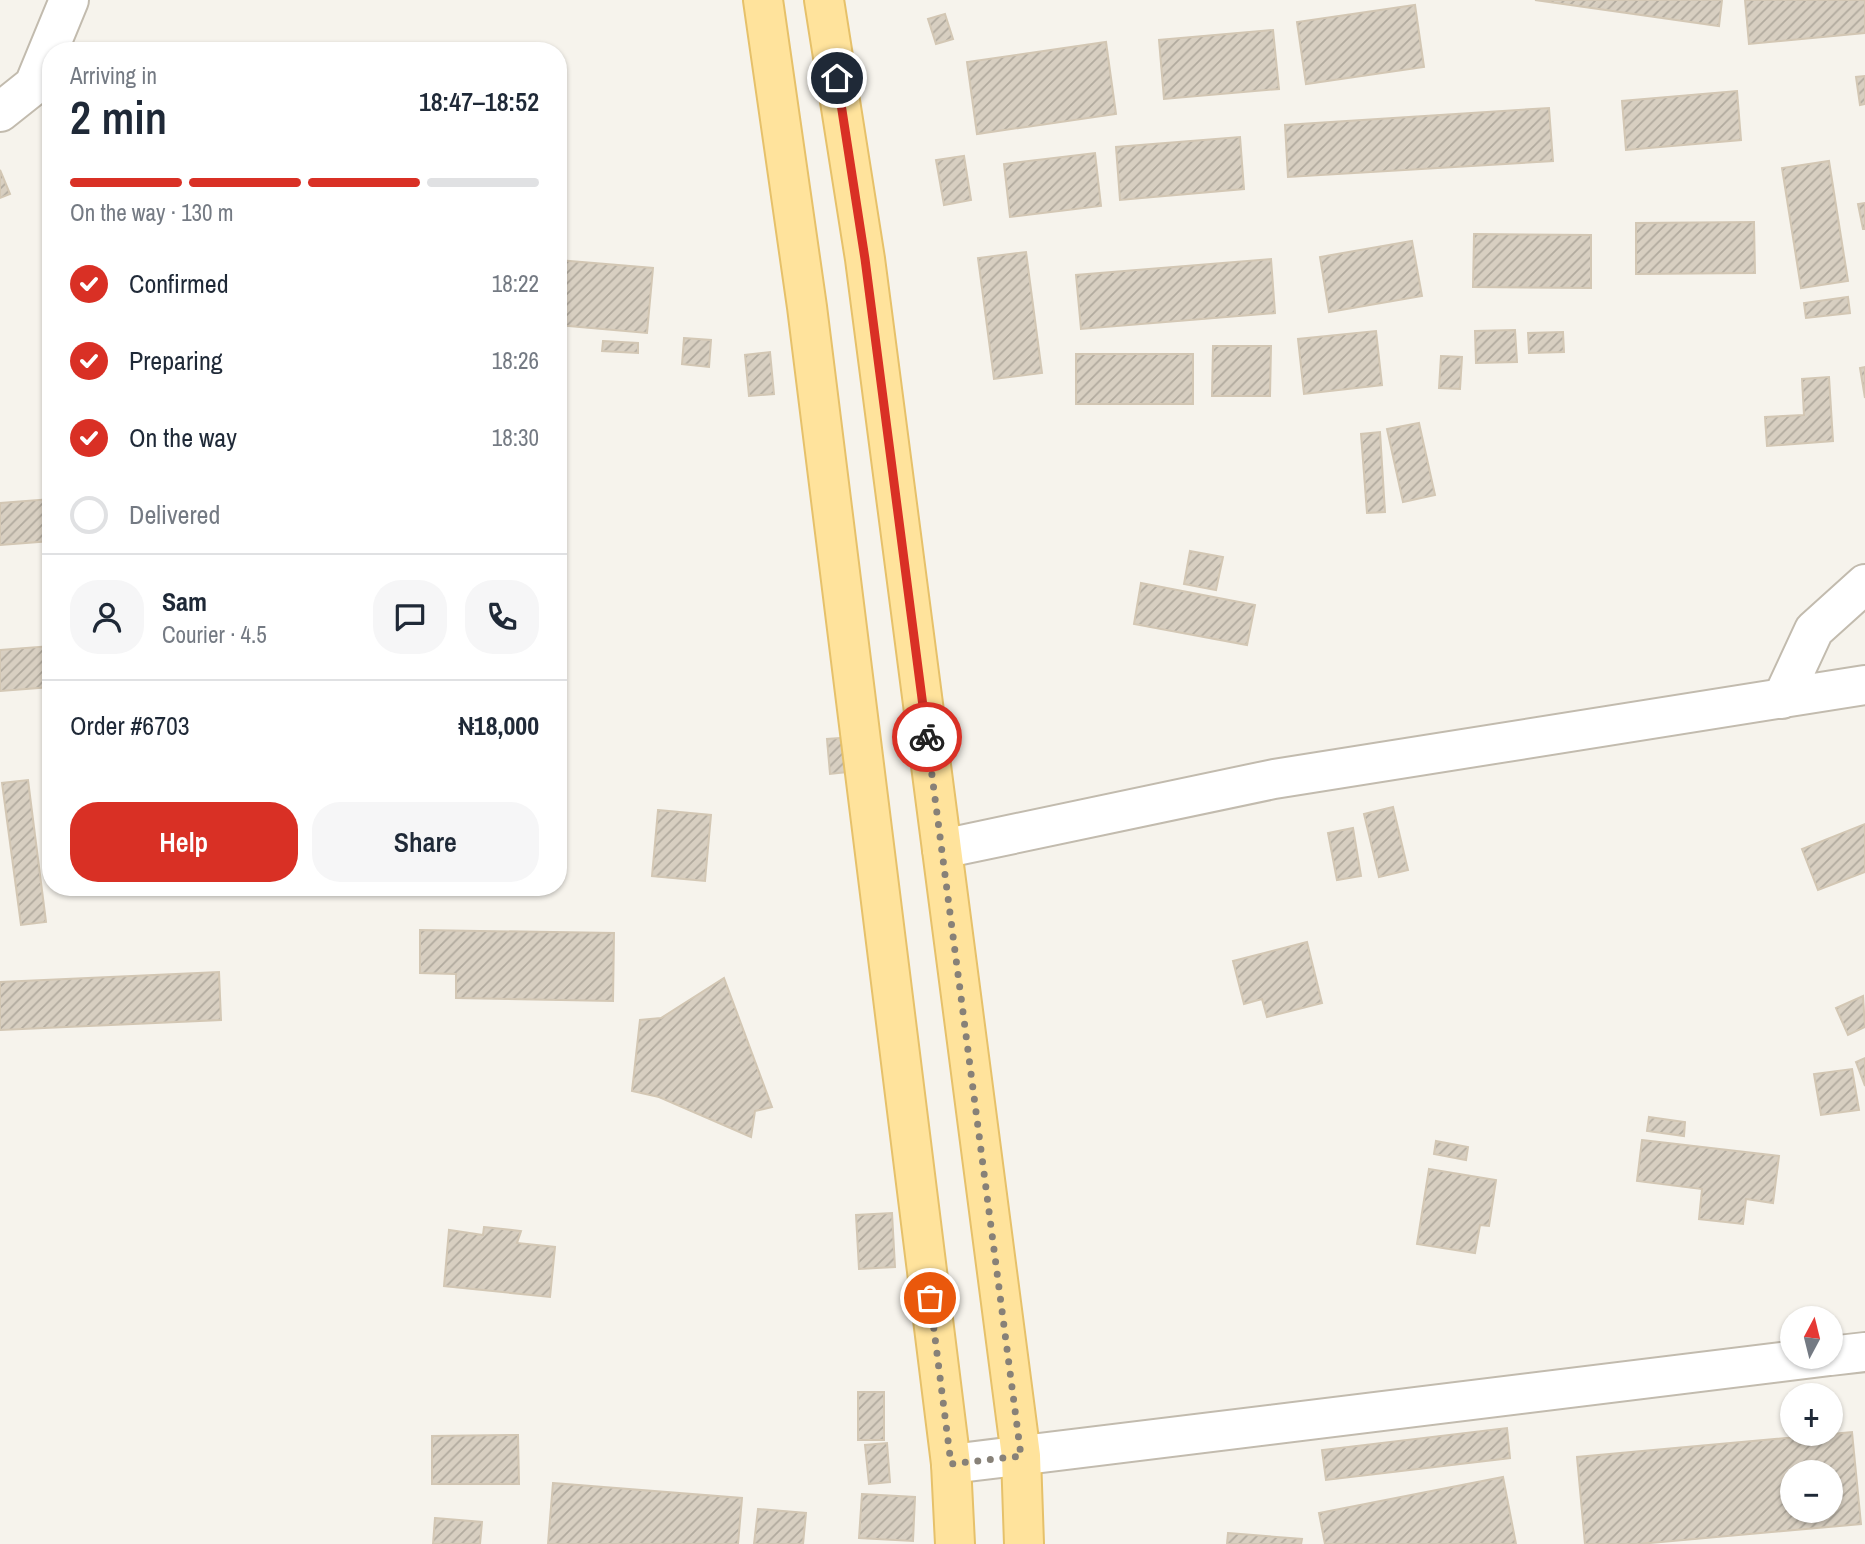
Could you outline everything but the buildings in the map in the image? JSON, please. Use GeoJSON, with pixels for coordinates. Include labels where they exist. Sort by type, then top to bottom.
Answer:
{"type":"FeatureCollection","features":[{"type":"Feature","properties":{"kind":"main road"},"geometry":{"type":"LineString","coordinates":[[764,0],[808,321],[951,1464],[955,1544]]}},
{"type":"Feature","properties":{"kind":"main road"},"geometry":{"type":"LineString","coordinates":[[824,0],[865,259],[1021,1456],[1024,1544]]}},
{"type":"Feature","properties":{"kind":"street"},"geometry":{"type":"LineString","coordinates":[[52,42],[69,0]]}},
{"type":"Feature","properties":{"kind":"street"},"geometry":{"type":"LineString","coordinates":[[0,112],[34,85],[42,66]]}},
{"type":"Feature","properties":{"kind":"street"},"geometry":{"type":"LineString","coordinates":[[1782,699],[1814,630],[1865,584]]}},
{"type":"Feature","properties":{"kind":"street"},"geometry":{"type":"LineString","coordinates":[[942,849],[1273,779],[1865,685]]}},
{"type":"Feature","properties":{"kind":"street"},"geometry":{"type":"LineString","coordinates":[[1843,1355],[1865,1352]]}},
{"type":"Feature","properties":{"kind":"street"},"geometry":{"type":"LineString","coordinates":[[951,1464],[1780,1362]]}},
{"type":"Feature","properties":{"kind":"way so far"},"geometry":{"type":"LineString","coordinates":[[927,737],[1021,1456],[951,1464],[930,1298]]}},
{"type":"Feature","properties":{"kind":"route"},"geometry":{"type":"LineString","coordinates":[[837,78],[865,259],[927,737]]}}]}
